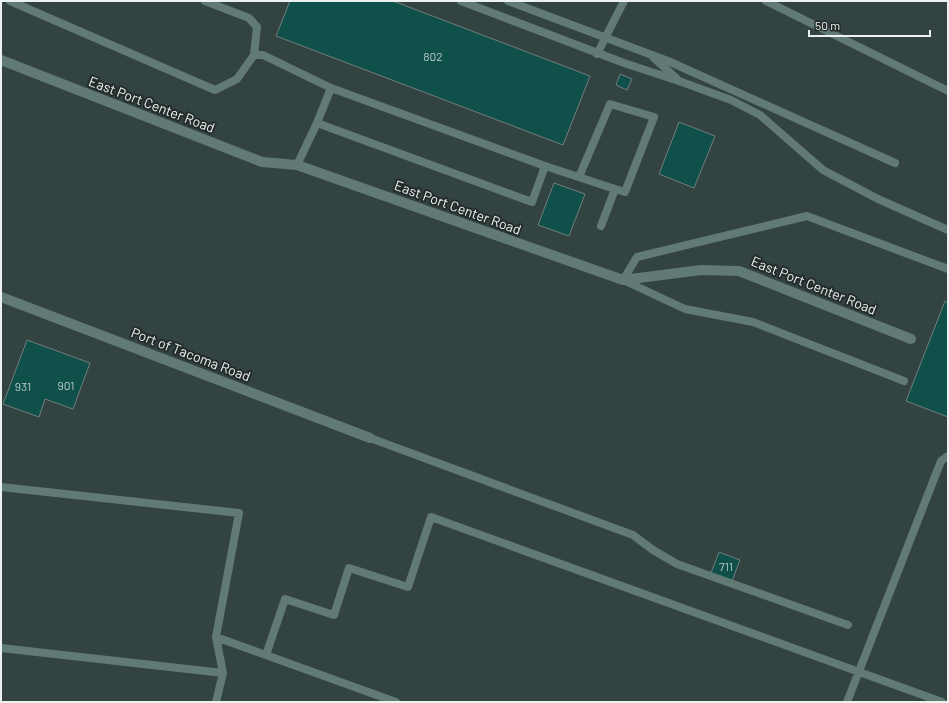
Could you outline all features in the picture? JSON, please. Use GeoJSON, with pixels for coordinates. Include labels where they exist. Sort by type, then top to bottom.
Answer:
{"type":"FeatureCollection","features":[{"type":"Feature","properties":{"kind":"street","name":"East Port Center Road"},"geometry":{"type":"LineString","coordinates":[[1,60],[262,162],[297,165],[623,280],[701,270],[739,271],[911,339]]}},
{"type":"Feature","properties":{"kind":"street","name":"Port of Tacoma Road"},"geometry":{"type":"LineString","coordinates":[[1,297],[370,438]]}},
{"type":"Feature","properties":{"kind":"lane"},"geometry":{"type":"LineString","coordinates":[[10,1],[215,90],[237,79],[254,55],[256,27],[249,18],[205,1]]}},
{"type":"Feature","properties":{"kind":"lane"},"geometry":{"type":"LineString","coordinates":[[461,1],[597,54],[731,100],[760,115],[823,170],[878,198],[948,230]]}},
{"type":"Feature","properties":{"kind":"lane"},"geometry":{"type":"LineString","coordinates":[[508,1],[682,67],[895,162]]}},
{"type":"Feature","properties":{"kind":"lane"},"geometry":{"type":"LineString","coordinates":[[597,54],[624,1]]}},
{"type":"Feature","properties":{"kind":"lane"},"geometry":{"type":"LineString","coordinates":[[766,1],[948,91]]}},
{"type":"Feature","properties":{"kind":"lane"},"geometry":{"type":"LineString","coordinates":[[650,54],[679,81]]}},
{"type":"Feature","properties":{"kind":"lane"},"geometry":{"type":"LineString","coordinates":[[254,55],[263,55],[331,88],[545,166],[615,189],[626,192],[654,117],[610,104],[579,177]]}},
{"type":"Feature","properties":{"kind":"lane"},"geometry":{"type":"LineString","coordinates":[[297,165],[317,123],[331,88]]}},
{"type":"Feature","properties":{"kind":"lane"},"geometry":{"type":"LineString","coordinates":[[317,123],[532,202],[545,166]]}},
{"type":"Feature","properties":{"kind":"lane"},"geometry":{"type":"LineString","coordinates":[[601,226],[615,189]]}},
{"type":"Feature","properties":{"kind":"lane"},"geometry":{"type":"LineString","coordinates":[[904,381],[753,322],[685,309],[623,280],[637,257],[807,216],[948,269]]}},
{"type":"Feature","properties":{"kind":"lane"},"geometry":{"type":"LineString","coordinates":[[370,438],[634,535],[653,550],[676,564],[848,625]]}},
{"type":"Feature","properties":{"kind":"lane"},"geometry":{"type":"LineString","coordinates":[[847,702],[941,461],[948,456]]}},
{"type":"Feature","properties":{"kind":"lane"},"geometry":{"type":"LineString","coordinates":[[1,487],[239,513],[216,637],[223,673],[216,702]]}},
{"type":"Feature","properties":{"kind":"lane"},"geometry":{"type":"LineString","coordinates":[[266,655],[285,599],[334,615],[349,568],[408,587],[431,517],[942,702]]}},
{"type":"Feature","properties":{"kind":"lane"},"geometry":{"type":"LineString","coordinates":[[216,637],[396,702]]}},
{"type":"Feature","properties":{"kind":"lane"},"geometry":{"type":"LineString","coordinates":[[1,648],[223,673]]}},
{"type":"Feature","properties":{"kind":"shaded area"},"geometry":{"type":"Polygon","coordinates":[[[1,1],[948,1],[948,702],[1,702],[1,1]]]}},
{"type":"Feature","properties":{"kind":"building"},"geometry":{"type":"Polygon","coordinates":[[[290,1],[393,1],[590,76],[563,145],[276,36],[290,1]]]}},
{"type":"Feature","properties":{"kind":"building"},"geometry":{"type":"Polygon","coordinates":[[[620,74],[632,79],[627,90],[616,85],[620,74]]]}},
{"type":"Feature","properties":{"kind":"building"},"geometry":{"type":"Polygon","coordinates":[[[679,122],[715,136],[694,188],[659,174],[679,122]]]}},
{"type":"Feature","properties":{"kind":"building"},"geometry":{"type":"Polygon","coordinates":[[[554,183],[585,194],[569,236],[538,225],[554,183]]]}},
{"type":"Feature","properties":{"kind":"building"},"geometry":{"type":"Polygon","coordinates":[[[945,301],[948,303],[948,417],[906,401],[945,301]]]}},
{"type":"Feature","properties":{"kind":"building"},"geometry":{"type":"Polygon","coordinates":[[[27,340],[90,363],[73,409],[45,399],[39,417],[3,404],[27,340]]]}},
{"type":"Feature","properties":{"kind":"building"},"geometry":{"type":"Polygon","coordinates":[[[719,552],[740,560],[732,581],[711,573],[719,552]]]}}]}
